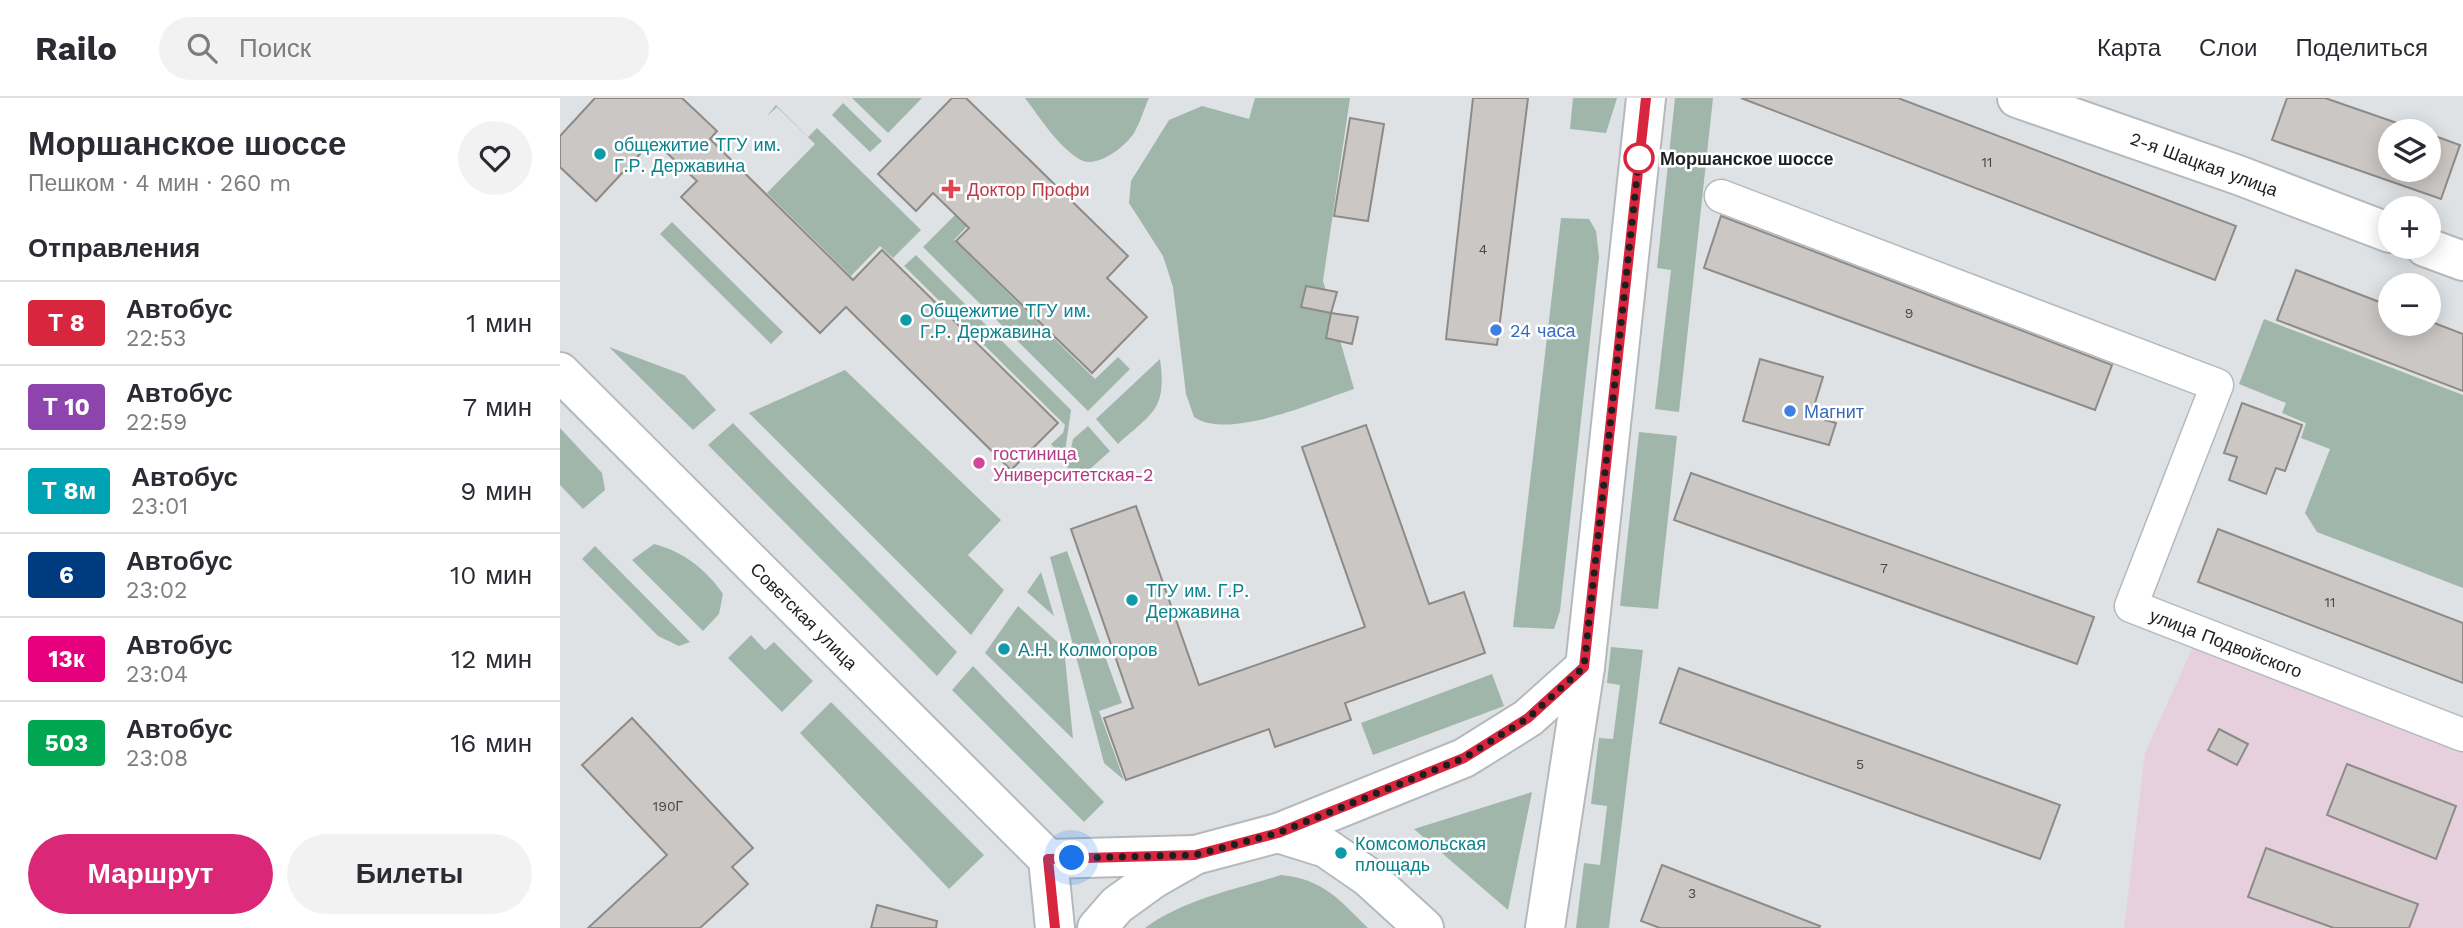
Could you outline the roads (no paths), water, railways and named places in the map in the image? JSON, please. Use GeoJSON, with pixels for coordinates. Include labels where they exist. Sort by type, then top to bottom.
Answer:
{"type":"FeatureCollection","features":[{"type":"Feature","properties":{"kind":"main road"},"geometry":{"type":"LineString","coordinates":[[1545,928],[1584,667],[1646,98]]}},
{"type":"Feature","properties":{"kind":"main road","name":"2-я Шацкая улица"},"geometry":{"type":"LineString","coordinates":[[2017,98],[2378,228]]}},
{"type":"Feature","properties":{"kind":"main road"},"geometry":{"type":"LineString","coordinates":[[2441,253],[2463,261]]}},
{"type":"Feature","properties":{"kind":"main road","name":"Советская улица"},"geometry":{"type":"LineString","coordinates":[[560,372],[1048,859]]}},
{"type":"Feature","properties":{"kind":"main road"},"geometry":{"type":"LineString","coordinates":[[1055,928],[1048,859],[1195,855],[1278,833],[1464,758],[1528,718],[1584,667]]}},
{"type":"Feature","properties":{"kind":"main road"},"geometry":{"type":"LineString","coordinates":[[1278,833],[1326,848],[1368,877],[1424,928]]}},
{"type":"Feature","properties":{"kind":"main road"},"geometry":{"type":"LineString","coordinates":[[1097,928],[1117,905],[1153,879],[1195,855]]}},
{"type":"Feature","properties":{"kind":"street","name":"улица Подвойского"},"geometry":{"type":"LineString","coordinates":[[1721,196],[2217,385],[2131,606],[2463,735]]}},
{"type":"Feature","properties":{"kind":"place","name":"общежитие ТГУ им. Г.Р. Державина"},"geometry":{"type":"Point","coordinates":[600,154]}},
{"type":"Feature","properties":{"kind":"place","name":"Моршанское шоссе"},"geometry":{"type":"Point","coordinates":[1639,158]}},
{"type":"Feature","properties":{"kind":"place","name":"Доктор Профи"},"geometry":{"type":"Point","coordinates":[951,189]}},
{"type":"Feature","properties":{"kind":"place","name":"Общежитие ТГУ им. Г.Р. Державина"},"geometry":{"type":"Point","coordinates":[906,320]}},
{"type":"Feature","properties":{"kind":"place","name":"24 часа"},"geometry":{"type":"Point","coordinates":[1496,330]}},
{"type":"Feature","properties":{"kind":"place","name":"Магнит"},"geometry":{"type":"Point","coordinates":[1790,411]}},
{"type":"Feature","properties":{"kind":"place","name":"гостиница Университетская-2"},"geometry":{"type":"Point","coordinates":[979,463]}},
{"type":"Feature","properties":{"kind":"place","name":"ТГУ им. Г.Р. Державина"},"geometry":{"type":"Point","coordinates":[1132,600]}},
{"type":"Feature","properties":{"kind":"place","name":"А.Н. Колмогоров"},"geometry":{"type":"Point","coordinates":[1004,649]}},
{"type":"Feature","properties":{"kind":"place","name":"Комсомольская площадь"},"geometry":{"type":"Point","coordinates":[1341,853]}}]}
